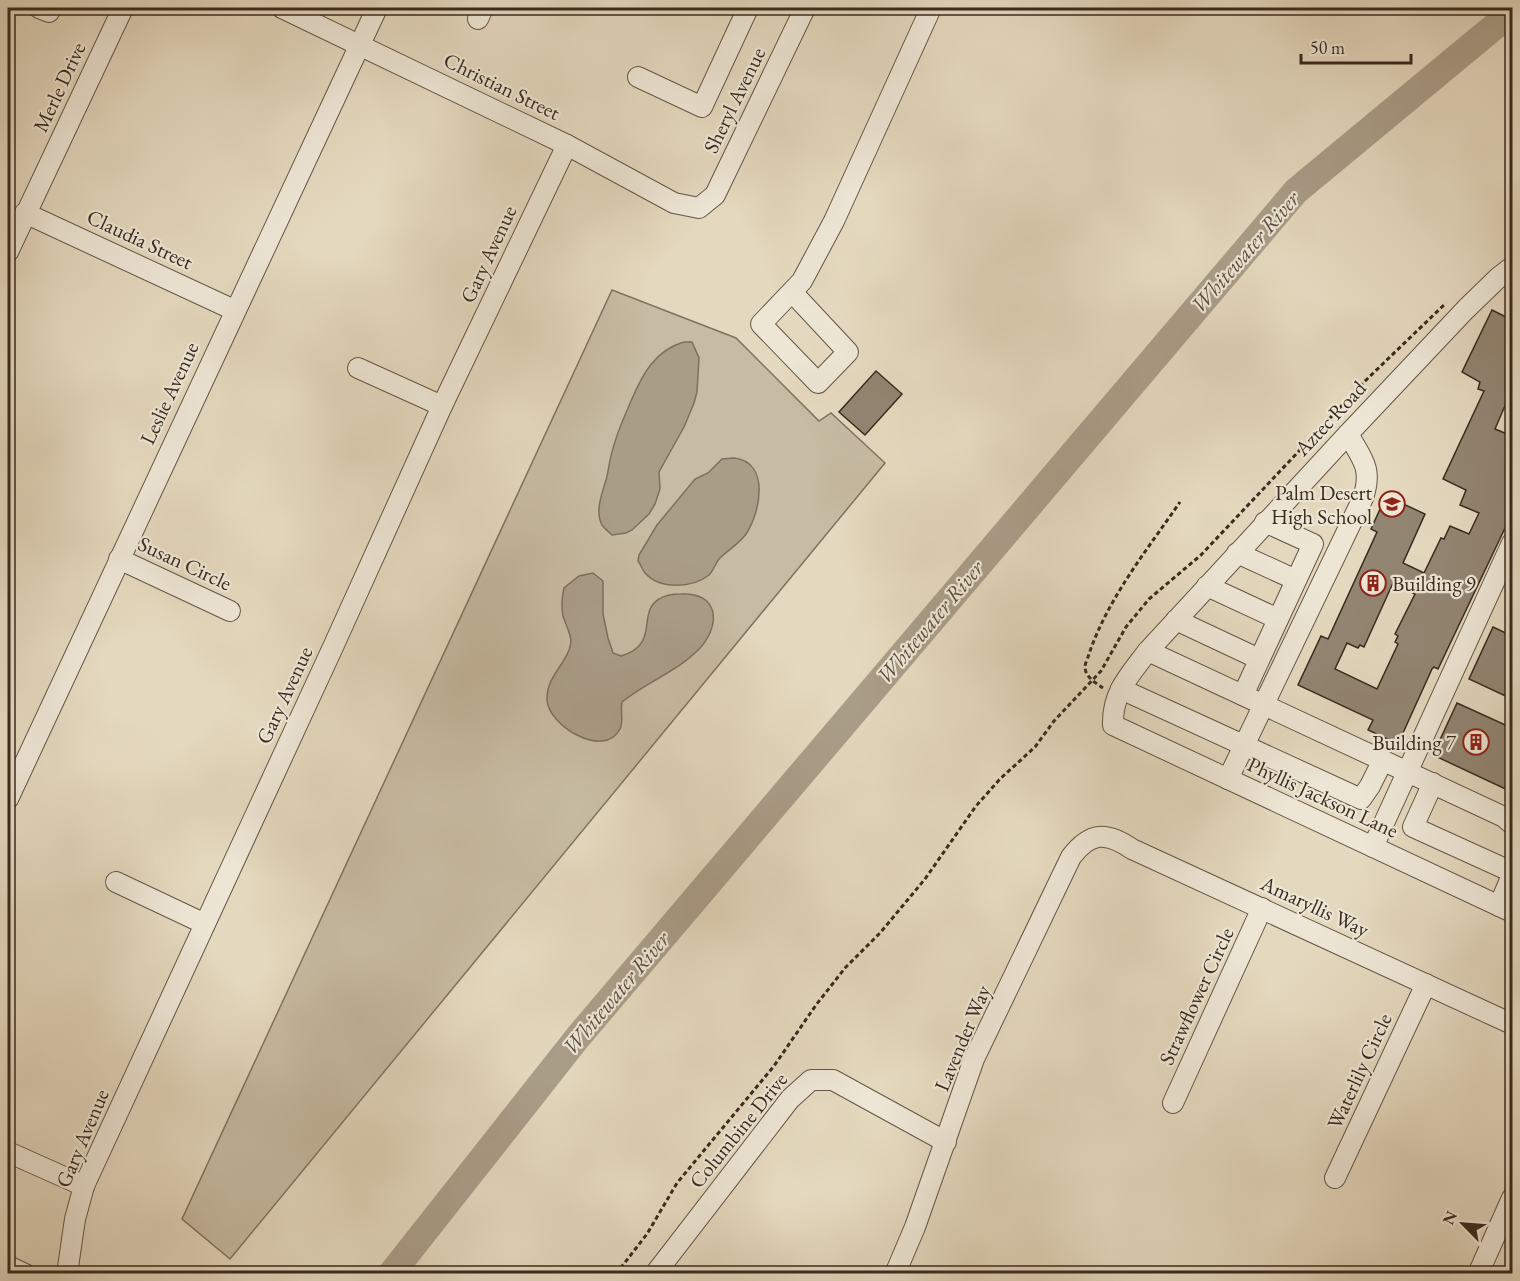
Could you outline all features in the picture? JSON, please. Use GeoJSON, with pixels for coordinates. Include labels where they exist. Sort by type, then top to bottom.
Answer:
{"type":"FeatureCollection","features":[{"type":"Feature","properties":{"kind":"street"},"geometry":{"type":"LineString","coordinates":[[39,8],[49,12],[51,8]]}},
{"type":"Feature","properties":{"kind":"street","name":"Merle Drive"},"geometry":{"type":"LineString","coordinates":[[8,252],[123,8]]}},
{"type":"Feature","properties":{"kind":"street","name":"Christian Street"},"geometry":{"type":"LineString","coordinates":[[282,8],[567,145],[674,203],[699,208]]}},
{"type":"Feature","properties":{"kind":"street","name":"Leslie Avenue"},"geometry":{"type":"LineString","coordinates":[[8,799],[234,310],[377,8]]}},
{"type":"Feature","properties":{"kind":"street"},"geometry":{"type":"LineString","coordinates":[[638,77],[702,107],[748,8]]}},
{"type":"Feature","properties":{"kind":"street","name":"Sheryl Avenue"},"geometry":{"type":"LineString","coordinates":[[699,208],[715,195],[805,8]]}},
{"type":"Feature","properties":{"kind":"street"},"geometry":{"type":"LineString","coordinates":[[792,292],[848,352],[818,383],[761,324],[802,281],[834,221],[931,8]]}},
{"type":"Feature","properties":{"kind":"street","name":"Gary Avenue"},"geometry":{"type":"LineString","coordinates":[[67,1274],[75,1219],[84,1186],[442,406],[567,145]]}},
{"type":"Feature","properties":{"kind":"street","name":"Claudia Street"},"geometry":{"type":"LineString","coordinates":[[26,213],[234,310]]}},
{"type":"Feature","properties":{"kind":"street","name":"Aztec Road"},"geometry":{"type":"LineString","coordinates":[[1113,725],[1113,709],[1123,683],[1148,651],[1466,309],[1512,267]]}},
{"type":"Feature","properties":{"kind":"street"},"geometry":{"type":"LineString","coordinates":[[358,368],[442,406]]}},
{"type":"Feature","properties":{"kind":"street"},"geometry":{"type":"LineString","coordinates":[[1228,779],[1369,482],[1367,467],[1348,434]]}},
{"type":"Feature","properties":{"kind":"street"},"geometry":{"type":"LineString","coordinates":[[1243,695],[1313,544],[1266,522]]}},
{"type":"Feature","properties":{"kind":"street"},"geometry":{"type":"LineString","coordinates":[[1373,847],[1512,543]]}},
{"type":"Feature","properties":{"kind":"street"},"geometry":{"type":"LineString","coordinates":[[1237,553],[1296,580]]}},
{"type":"Feature","properties":{"kind":"street","name":"Susan Circle"},"geometry":{"type":"LineString","coordinates":[[119,560],[230,611]]}},
{"type":"Feature","properties":{"kind":"street"},"geometry":{"type":"LineString","coordinates":[[1207,586],[1278,619]]}},
{"type":"Feature","properties":{"kind":"street"},"geometry":{"type":"LineString","coordinates":[[1176,620],[1259,659]]}},
{"type":"Feature","properties":{"kind":"street"},"geometry":{"type":"LineString","coordinates":[[1148,651],[1433,783],[1504,817],[1512,825]]}},
{"type":"Feature","properties":{"kind":"street"},"geometry":{"type":"LineString","coordinates":[[1121,689],[1361,799],[1383,760]]}},
{"type":"Feature","properties":{"kind":"street","name":"Phyllis Jackson Lane"},"geometry":{"type":"LineString","coordinates":[[1113,725],[1506,909]]}},
{"type":"Feature","properties":{"kind":"street"},"geometry":{"type":"LineString","coordinates":[[1433,783],[1413,827],[1512,874],[1506,909]]}},
{"type":"Feature","properties":{"kind":"street","name":"Amaryllis Way"},"geometry":{"type":"LineString","coordinates":[[1097,836],[1118,840],[1132,849],[1512,1024]]}},
{"type":"Feature","properties":{"kind":"street","name":"Lavender Way"},"geometry":{"type":"LineString","coordinates":[[895,1274],[915,1227],[974,1059],[1071,858],[1082,843],[1097,836]]}},
{"type":"Feature","properties":{"kind":"street"},"geometry":{"type":"LineString","coordinates":[[116,882],[205,924]]}},
{"type":"Feature","properties":{"kind":"street","name":"Strawflower Circle"},"geometry":{"type":"LineString","coordinates":[[1173,1103],[1262,908]]}},
{"type":"Feature","properties":{"kind":"street","name":"Waterlily Circle"},"geometry":{"type":"LineString","coordinates":[[1335,1178],[1426,984]]}},
{"type":"Feature","properties":{"kind":"street","name":"Columbine Drive"},"geometry":{"type":"LineString","coordinates":[[655,1274],[790,1099],[811,1080],[833,1080],[946,1142]]}},
{"type":"Feature","properties":{"kind":"street"},"geometry":{"type":"LineString","coordinates":[[8,1152],[84,1186]]}},
{"type":"Feature","properties":{"kind":"street"},"geometry":{"type":"LineString","coordinates":[[1478,1274],[1512,1198]]}},
{"type":"Feature","properties":{"kind":"street"},"geometry":{"type":"LineString","coordinates":[[8,1266],[25,1274]]}},
{"type":"Feature","properties":{"kind":"path"},"geometry":{"type":"LineString","coordinates":[[616,1274],[647,1234],[677,1183],[774,1066],[838,977],[880,933],[925,879],[976,806],[1000,779],[1035,747],[1054,721],[1101,671],[1126,627],[1149,599],[1202,555],[1364,382],[1449,301]]}},
{"type":"Feature","properties":{"kind":"path"},"geometry":{"type":"LineString","coordinates":[[1093,680],[1084,665],[1104,618],[1111,604],[1180,502]]}},
{"type":"Feature","properties":{"kind":"shaded area"},"geometry":{"type":"Polygon","coordinates":[[[612,290],[736,338],[819,421],[831,413],[885,463],[230,1259],[182,1219],[612,290]]]}},
{"type":"Feature","properties":{"kind":"shaded area"},"geometry":{"type":"Polygon","coordinates":[[[684,342],[692,342],[699,358],[694,403],[684,427],[659,472],[660,489],[649,514],[632,530],[612,535],[602,525],[599,512],[620,426],[640,382],[657,357],[684,342]]]}},
{"type":"Feature","properties":{"kind":"shaded area"},"geometry":{"type":"Polygon","coordinates":[[[734,458],[745,461],[753,468],[758,478],[756,513],[746,534],[719,559],[709,575],[694,583],[668,585],[651,578],[638,561],[639,555],[657,525],[695,479],[708,473],[722,459],[734,458]]]}},
{"type":"Feature","properties":{"kind":"shaded area"},"geometry":{"type":"Polygon","coordinates":[[[593,573],[603,581],[603,614],[613,653],[621,656],[633,651],[641,644],[652,605],[664,597],[681,594],[702,598],[709,603],[713,619],[712,628],[701,647],[673,670],[622,702],[620,729],[612,738],[602,741],[578,736],[566,728],[550,710],[547,700],[550,683],[566,657],[571,642],[562,612],[564,588],[579,576],[593,573]]]}},
{"type":"Feature","properties":{"kind":"building"},"geometry":{"type":"Polygon","coordinates":[[[1492,310],[1512,320],[1512,404],[1507,401],[1495,429],[1512,436],[1512,529],[1506,526],[1438,669],[1434,667],[1432,669],[1398,744],[1368,730],[1373,720],[1298,685],[1321,636],[1328,639],[1377,532],[1371,529],[1386,496],[1425,514],[1403,563],[1424,573],[1441,538],[1444,539],[1450,526],[1469,534],[1479,513],[1460,505],[1466,490],[1443,479],[1484,391],[1478,389],[1480,382],[1462,372],[1492,310]],[[1393,583],[1364,647],[1360,645],[1358,648],[1347,643],[1335,669],[1377,689],[1398,644],[1395,642],[1398,636],[1395,634],[1415,594],[1393,583]]]}},
{"type":"Feature","properties":{"kind":"building"},"geometry":{"type":"Polygon","coordinates":[[[876,371],[902,394],[865,435],[839,412],[876,371]]]}},
{"type":"Feature","properties":{"kind":"building"},"geometry":{"type":"Polygon","coordinates":[[[1493,627],[1512,636],[1512,699],[1469,679],[1493,627]]]}},
{"type":"Feature","properties":{"kind":"building","name":"Building 7"},"geometry":{"type":"Polygon","coordinates":[[[1457,703],[1512,728],[1512,792],[1433,755],[1457,703]]]}},
{"type":"Feature","properties":{"kind":"waterway","name":"Whitewater River"},"geometry":{"type":"LineString","coordinates":[[391,1274],[578,1037],[1296,191],[1512,12]]}},
{"type":"Feature","properties":{"kind":"place","name":"Palm Desert High School"},"geometry":{"type":"Point","coordinates":[1392,504]}},
{"type":"Feature","properties":{"kind":"place","name":"Building 9"},"geometry":{"type":"Point","coordinates":[1373,583]}},
{"type":"Feature","properties":{"kind":"place","name":"Building 7"},"geometry":{"type":"Point","coordinates":[1476,742]}}]}
